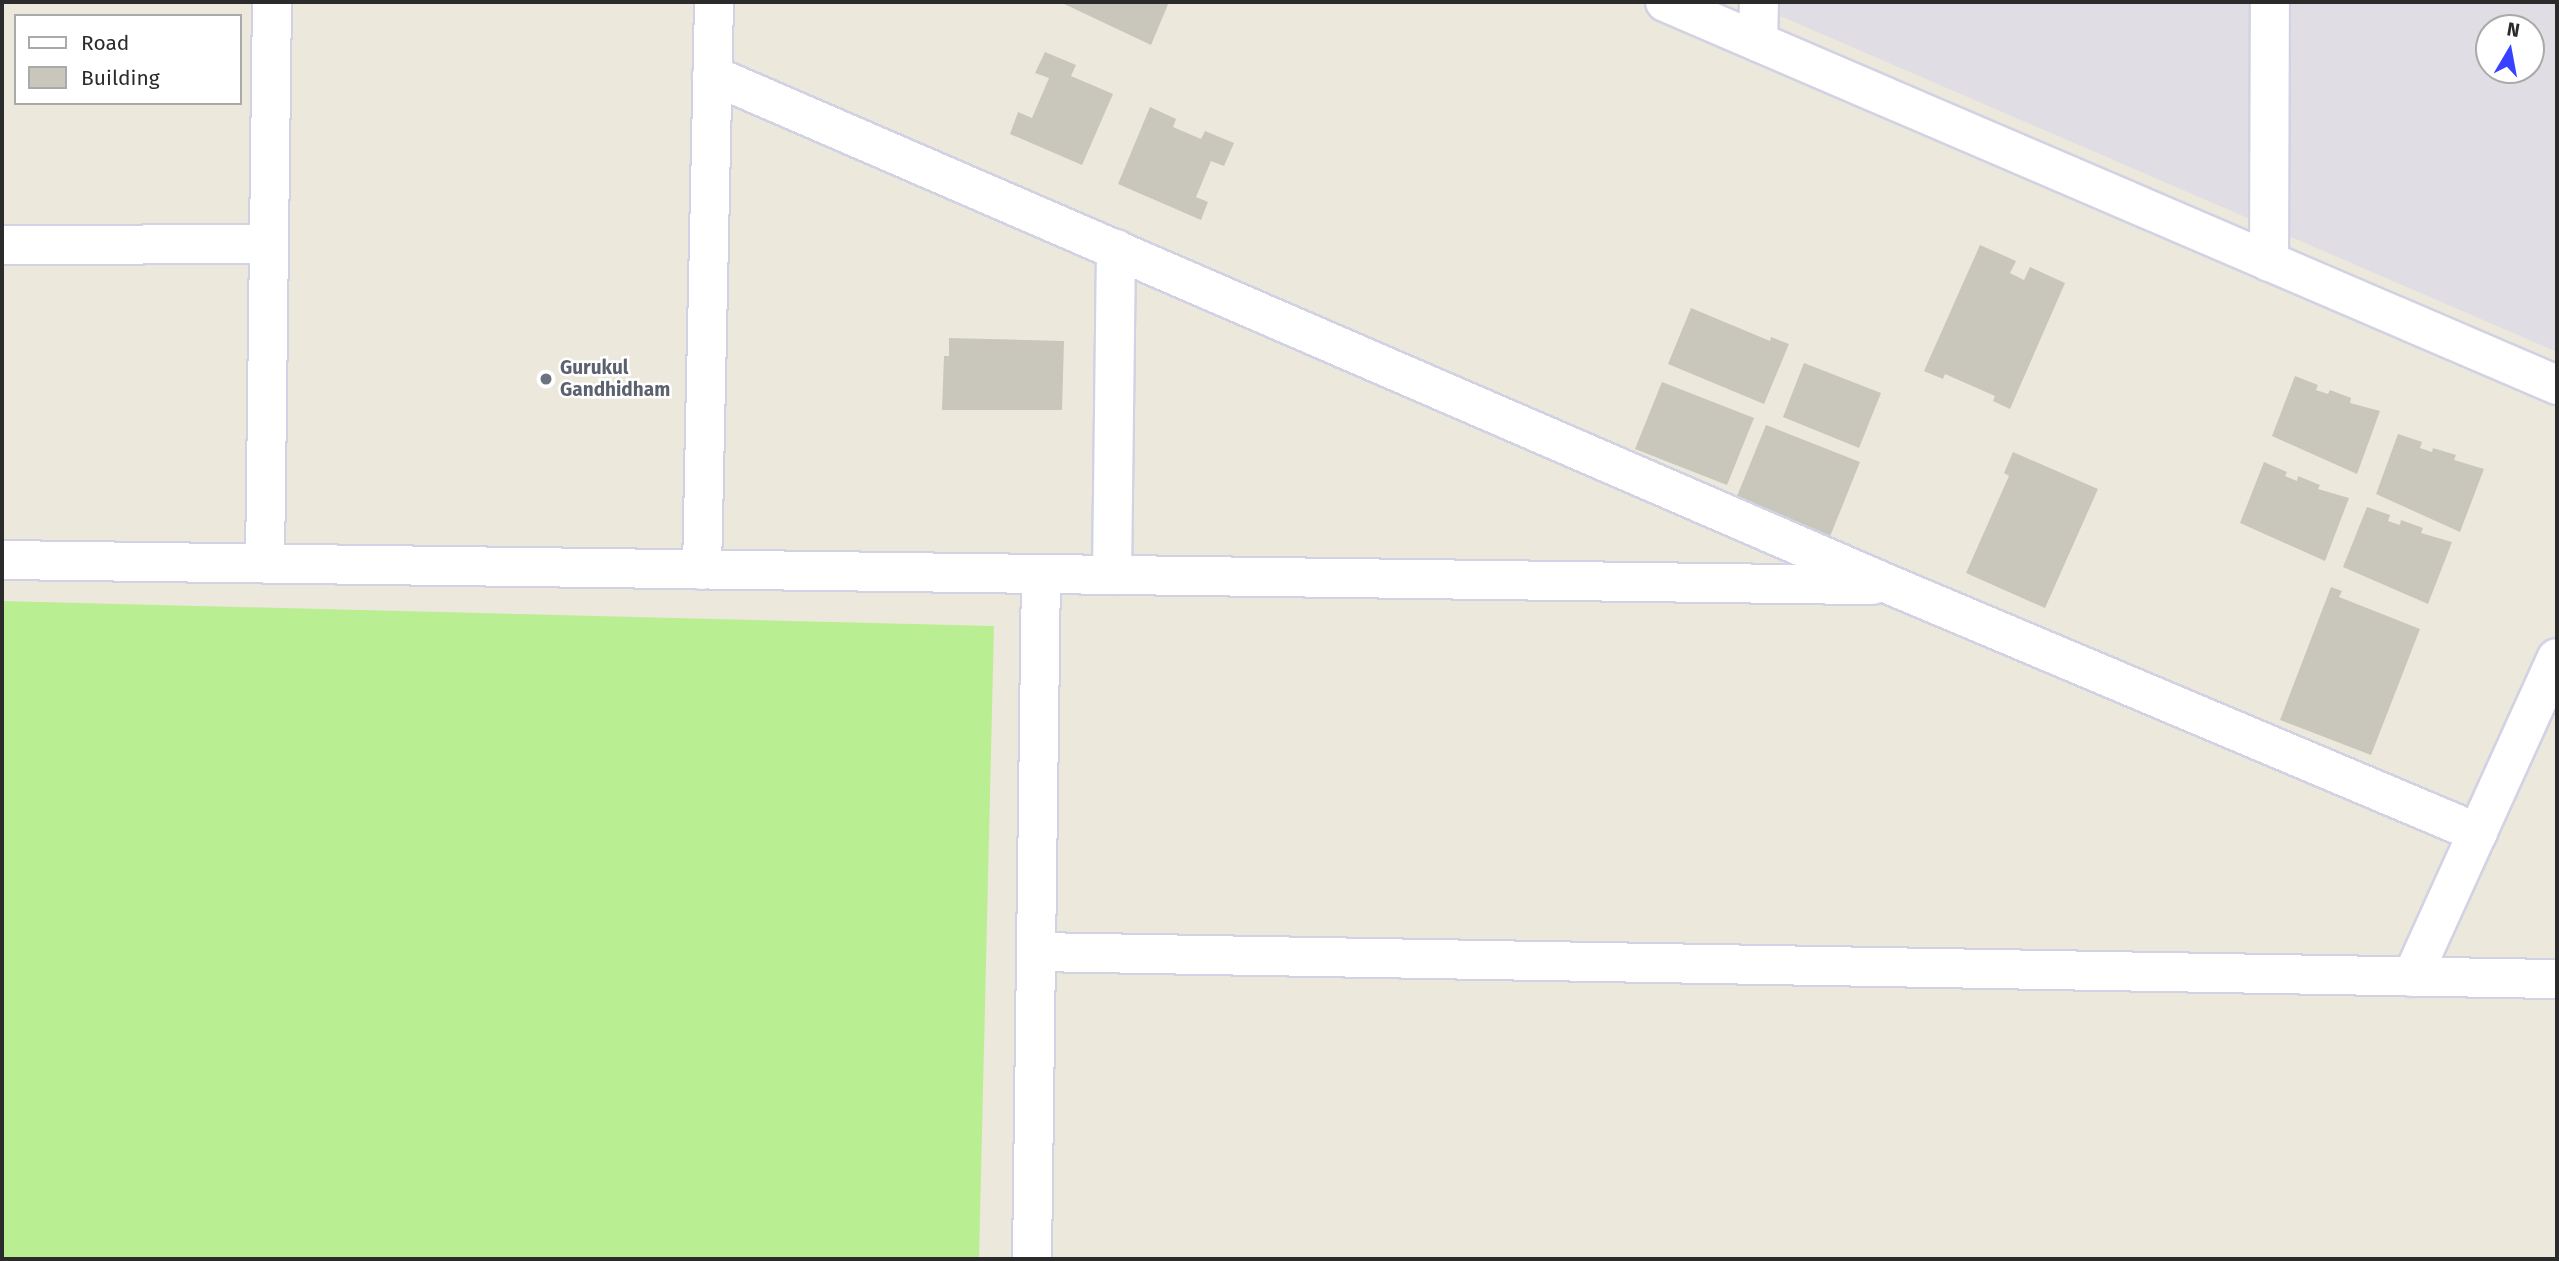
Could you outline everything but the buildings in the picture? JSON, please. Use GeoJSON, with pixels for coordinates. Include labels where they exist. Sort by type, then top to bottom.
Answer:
{"type":"FeatureCollection","features":[{"type":"Feature","properties":{"kind":"street"},"geometry":{"type":"LineString","coordinates":[[265,564],[272,2]]}},
{"type":"Feature","properties":{"kind":"street"},"geometry":{"type":"LineString","coordinates":[[702,570],[714,2]]}},
{"type":"Feature","properties":{"kind":"street"},"geometry":{"type":"LineString","coordinates":[[1665,2],[2557,385]]}},
{"type":"Feature","properties":{"kind":"street"},"geometry":{"type":"LineString","coordinates":[[1758,42],[1759,2]]}},
{"type":"Feature","properties":{"kind":"street"},"geometry":{"type":"LineString","coordinates":[[2269,262],[2270,2]]}},
{"type":"Feature","properties":{"kind":"street"},"geometry":{"type":"LineString","coordinates":[[712,75],[1889,585],[2478,832]]}},
{"type":"Feature","properties":{"kind":"street"},"geometry":{"type":"LineString","coordinates":[[2,245],[269,244]]}},
{"type":"Feature","properties":{"kind":"street"},"geometry":{"type":"LineString","coordinates":[[1112,575],[1116,249]]}},
{"type":"Feature","properties":{"kind":"street"},"geometry":{"type":"LineString","coordinates":[[2,560],[1889,585]]}},
{"type":"Feature","properties":{"kind":"street"},"geometry":{"type":"LineString","coordinates":[[1032,1259],[1041,575]]}},
{"type":"Feature","properties":{"kind":"street"},"geometry":{"type":"LineString","coordinates":[[2412,977],[2557,658]]}},
{"type":"Feature","properties":{"kind":"street"},"geometry":{"type":"LineString","coordinates":[[1036,951],[2557,979]]}},
{"type":"Feature","properties":{"kind":"shaded area"},"geometry":{"type":"Polygon","coordinates":[[[1748,2],[2557,2],[2557,352],[1748,2]]]}},
{"type":"Feature","properties":{"kind":"green space"},"geometry":{"type":"Polygon","coordinates":[[[2,601],[994,626],[979,1259],[2,1259],[2,601]]]}},
{"type":"Feature","properties":{"kind":"place","name":"Gurukul Gandhidham"},"geometry":{"type":"Point","coordinates":[546,379]}}]}
